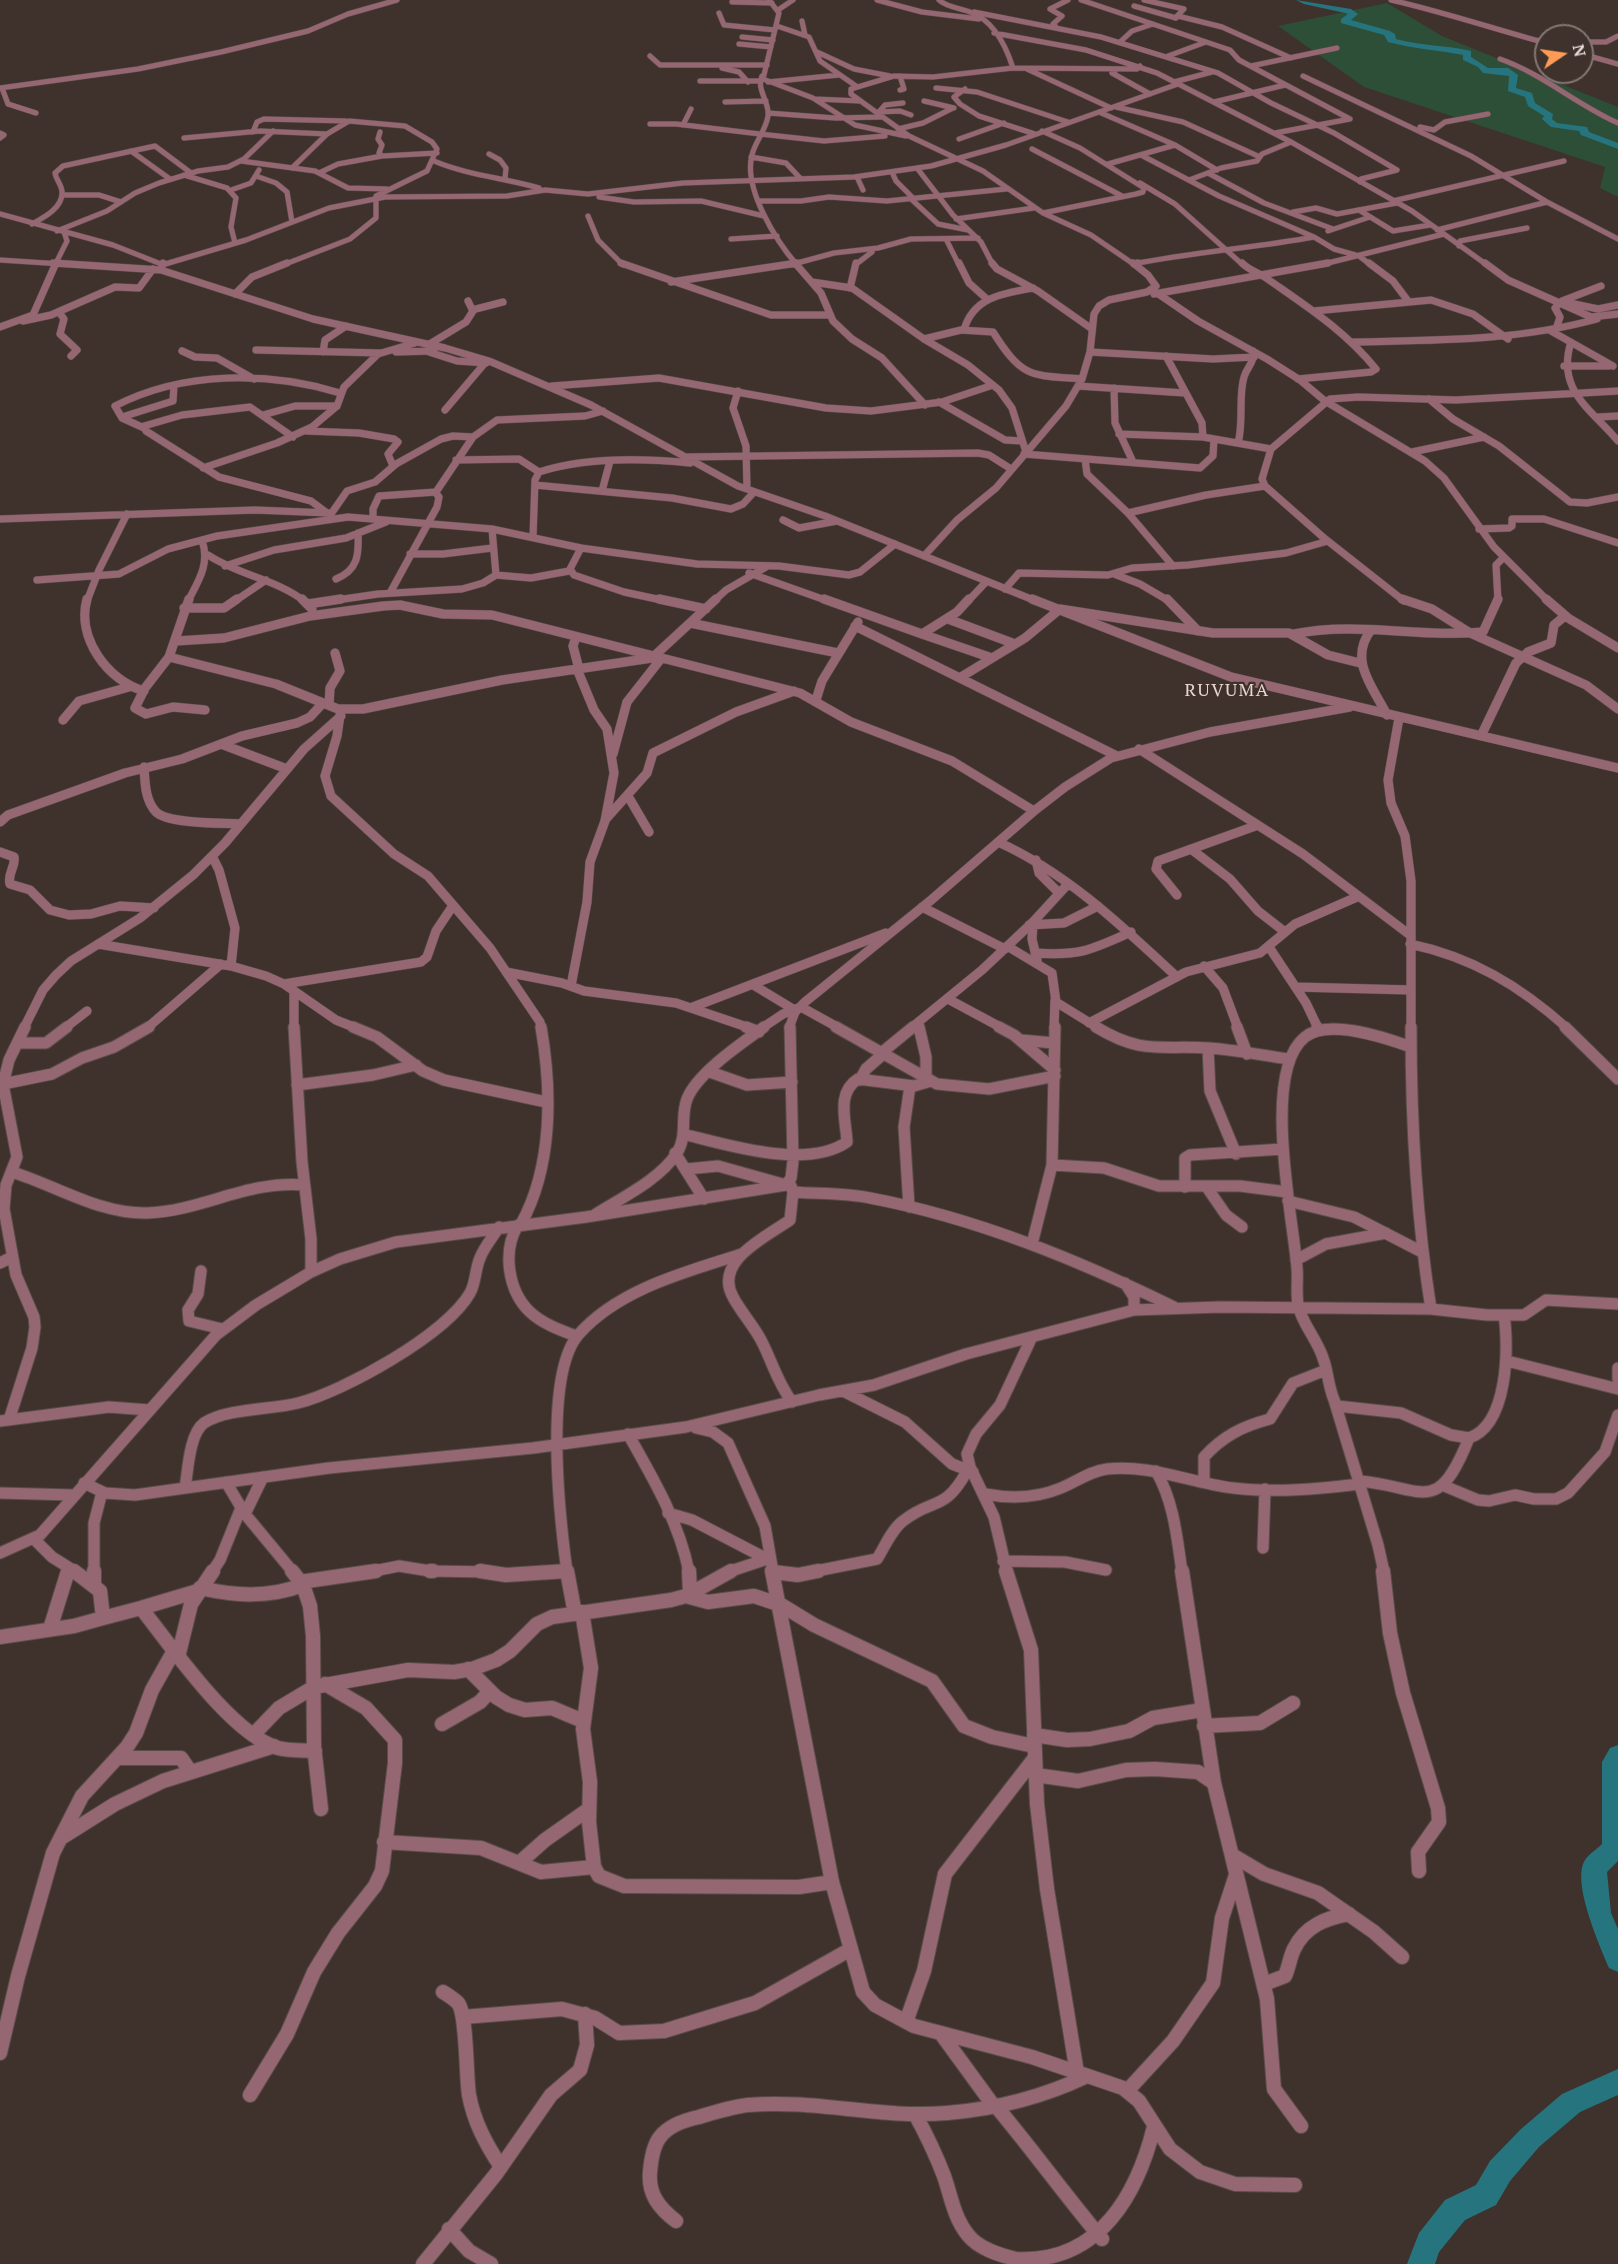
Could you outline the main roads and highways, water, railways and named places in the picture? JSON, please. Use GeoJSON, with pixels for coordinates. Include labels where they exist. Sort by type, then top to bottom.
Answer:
{"type":"FeatureCollection","features":[{"type":"Feature","properties":{"kind":"waterway"},"geometry":{"type":"LineString","coordinates":[[1300,0],[1348,11],[1354,14],[1344,21],[1387,33],[1392,36],[1391,40],[1418,48],[1434,47],[1468,53],[1466,58],[1481,65],[1486,71],[1508,71],[1514,75],[1511,89],[1529,95],[1531,104],[1550,116],[1547,119],[1554,125],[1584,129],[1584,133],[1618,146]]}},
{"type":"Feature","properties":{"kind":"waterway"},"geometry":{"type":"LineString","coordinates":[[1618,1756],[1614,1762],[1614,1849],[1594,1867],[1599,1913],[1618,1959]]}},
{"type":"Feature","properties":{"kind":"waterway"},"geometry":{"type":"LineString","coordinates":[[1421,2264],[1429,2243],[1455,2210],[1486,2195],[1500,2171],[1530,2138],[1571,2103],[1618,2082]]}},
{"type":"Feature","properties":{"kind":"district","name":"RUVUMA"},"geometry":{"type":"Point","coordinates":[1227,691]}}]}
